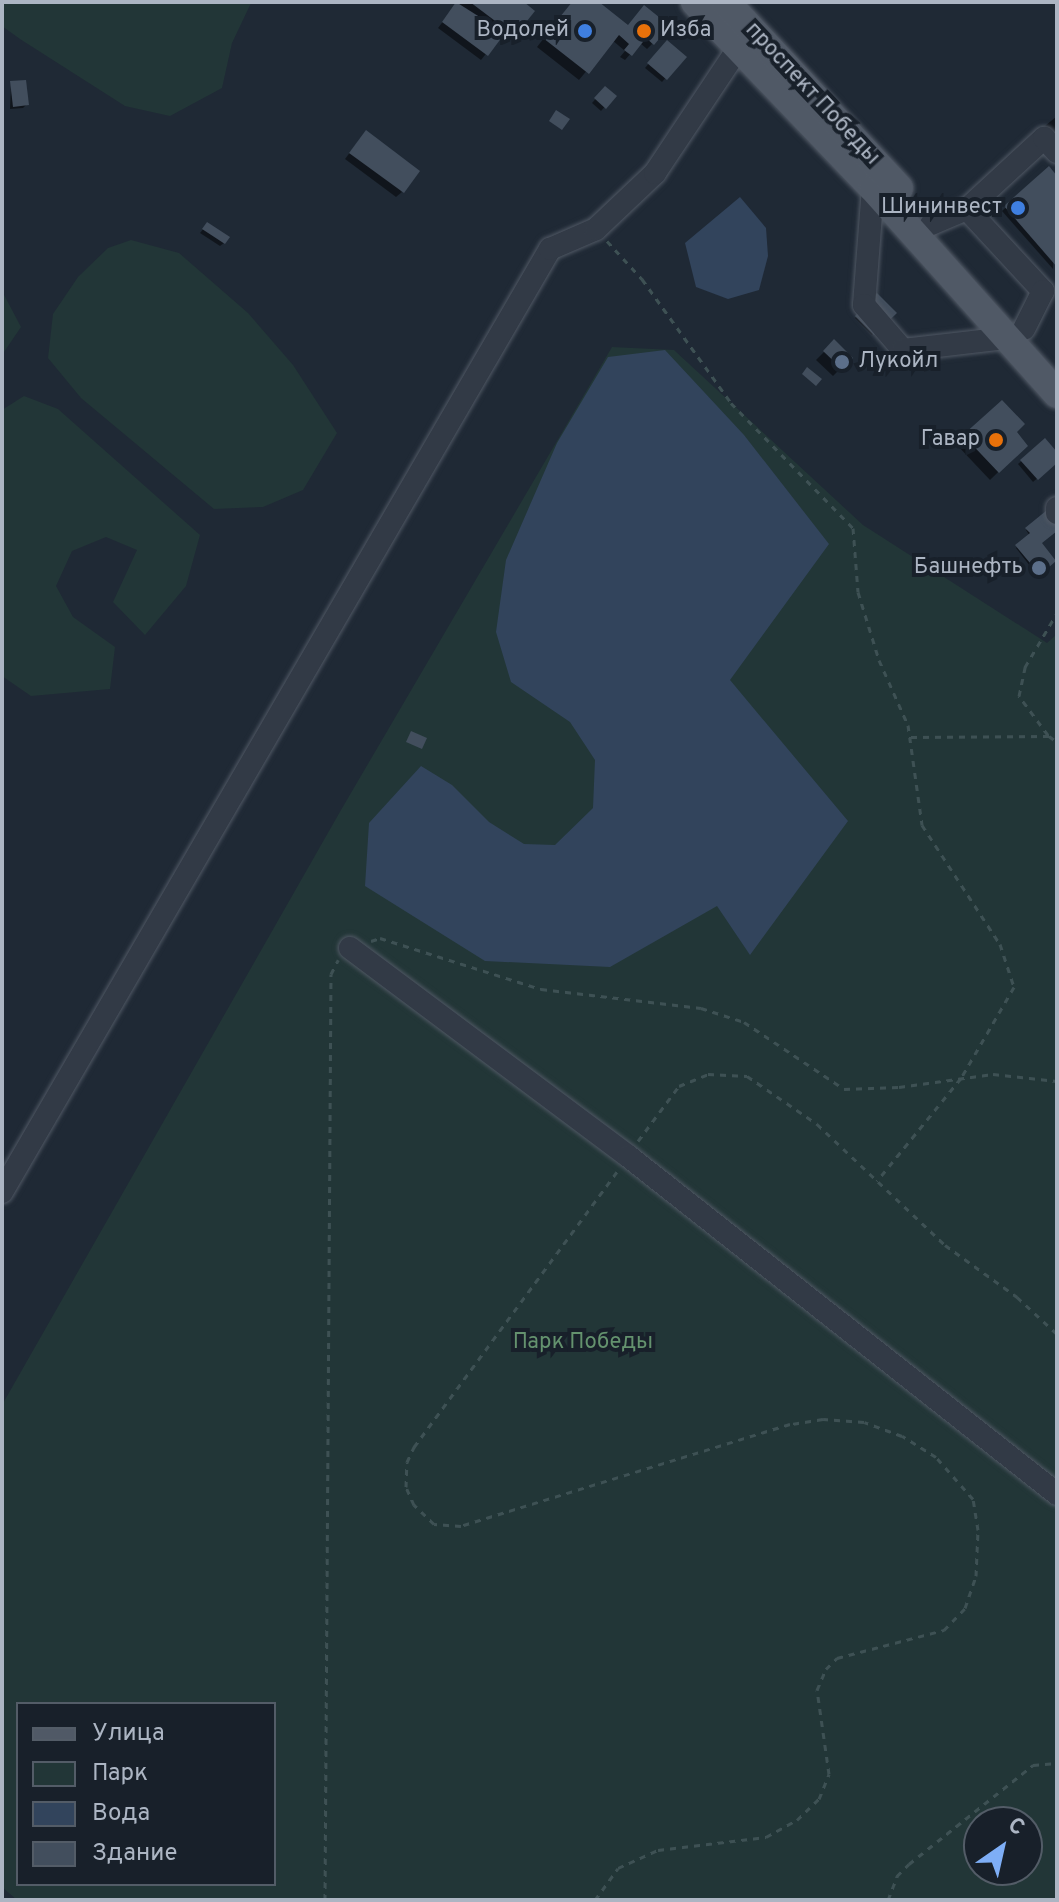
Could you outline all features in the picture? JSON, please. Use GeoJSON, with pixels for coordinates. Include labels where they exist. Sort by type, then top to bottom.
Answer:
{"type":"FeatureCollection","features":[{"type":"Feature","properties":{"kind":"main road","name":"проспект Победы"},"geometry":{"type":"LineString","coordinates":[[695,2],[737,50],[1016,334],[1057,365]]}},
{"type":"Feature","properties":{"kind":"main road","name":"проспект Победы"},"geometry":{"type":"LineString","coordinates":[[726,2],[931,224],[1016,334],[1057,394]]}},
{"type":"Feature","properties":{"kind":"lane"},"geometry":{"type":"LineString","coordinates":[[2,1192],[486,352],[550,249],[596,229],[655,173],[737,50]]}},
{"type":"Feature","properties":{"kind":"lane"},"geometry":{"type":"LineString","coordinates":[[931,224],[967,209],[1044,138],[1057,152]]}},
{"type":"Feature","properties":{"kind":"lane"},"geometry":{"type":"LineString","coordinates":[[873,188],[864,305],[903,350],[1016,334],[1050,284],[967,209]]}},
{"type":"Feature","properties":{"kind":"lane"},"geometry":{"type":"LineString","coordinates":[[350,948],[628,1156],[1057,1494]]}},
{"type":"Feature","properties":{"kind":"path"},"geometry":{"type":"LineString","coordinates":[[596,229],[642,279],[731,403],[853,528],[858,592],[911,737],[922,825],[1000,944],[1014,987],[961,1078],[877,1181]]}},
{"type":"Feature","properties":{"kind":"path"},"geometry":{"type":"LineString","coordinates":[[1057,613],[1025,667],[1019,696],[1057,742]]}},
{"type":"Feature","properties":{"kind":"path"},"geometry":{"type":"LineString","coordinates":[[911,737],[1049,736]]}},
{"type":"Feature","properties":{"kind":"path"},"geometry":{"type":"LineString","coordinates":[[325,1900],[331,974],[350,948],[380,938],[528,986],[701,1008],[744,1022],[844,1089],[993,1074],[1057,1081]]}},
{"type":"Feature","properties":{"kind":"path"},"geometry":{"type":"LineString","coordinates":[[595,1900],[618,1868],[658,1850],[766,1837],[797,1820],[819,1799],[829,1774],[817,1690],[826,1669],[837,1658],[944,1630],[965,1608],[976,1576],[978,1530],[973,1499],[936,1457],[902,1436],[864,1422],[823,1419],[790,1424],[461,1526],[434,1524],[414,1505],[406,1487],[407,1462],[414,1447],[679,1086],[708,1074],[747,1076],[792,1104],[945,1245],[1017,1297],[1057,1334]]}},
{"type":"Feature","properties":{"kind":"path"},"geometry":{"type":"LineString","coordinates":[[888,1900],[897,1876],[909,1864],[1033,1765],[1057,1763]]}},
{"type":"Feature","properties":{"kind":"green space"},"geometry":{"type":"Polygon","coordinates":[[[2,2],[251,3],[232,43],[222,88],[170,116],[125,106],[20,39],[2,26],[2,2]]]}},
{"type":"Feature","properties":{"kind":"green space"},"geometry":{"type":"Polygon","coordinates":[[[131,240],[179,253],[248,313],[293,365],[337,433],[303,490],[263,507],[214,509],[81,398],[48,358],[53,314],[78,277],[108,248],[131,240]]]}},
{"type":"Feature","properties":{"kind":"green space"},"geometry":{"type":"Polygon","coordinates":[[[2,291],[21,327],[2,355],[2,291]]]}},
{"type":"Feature","properties":{"kind":"green space","name":"Парк Победы"},"geometry":{"type":"Polygon","coordinates":[[[612,347],[674,350],[863,525],[1047,643],[1057,634],[1057,1900],[17,1900],[2,1887],[2,1405],[341,810],[612,347]]]}},
{"type":"Feature","properties":{"kind":"green space"},"geometry":{"type":"Polygon","coordinates":[[[24,396],[58,409],[200,535],[186,586],[145,635],[113,602],[137,550],[106,537],[72,551],[56,586],[73,617],[115,647],[110,689],[31,696],[2,676],[2,410],[24,396]]]}},
{"type":"Feature","properties":{"kind":"water"},"geometry":{"type":"Polygon","coordinates":[[[740,197],[766,228],[768,256],[759,290],[728,299],[696,287],[685,243],[740,197]]]}},
{"type":"Feature","properties":{"kind":"water"},"geometry":{"type":"Polygon","coordinates":[[[665,350],[744,435],[829,544],[730,680],[848,821],[750,955],[717,906],[610,967],[485,961],[365,886],[369,823],[421,766],[452,785],[489,822],[524,844],[555,845],[593,808],[595,760],[570,722],[511,682],[496,632],[506,560],[557,443],[608,357],[665,350]]]}},
{"type":"Feature","properties":{"kind":"building"},"geometry":{"type":"Polygon","coordinates":[[[456,2],[505,33],[488,56],[442,22],[456,2]]]}},
{"type":"Feature","properties":{"kind":"building"},"geometry":{"type":"Polygon","coordinates":[[[470,2],[524,2],[535,11],[515,36],[470,2]]]}},
{"type":"Feature","properties":{"kind":"building","name":"Водолей"},"geometry":{"type":"Polygon","coordinates":[[[572,2],[599,2],[628,25],[644,5],[670,26],[654,45],[646,38],[632,56],[624,50],[629,44],[619,35],[589,74],[543,38],[572,2]]]}},
{"type":"Feature","properties":{"kind":"building"},"geometry":{"type":"Polygon","coordinates":[[[667,40],[687,57],[667,80],[647,63],[667,40]]]}},
{"type":"Feature","properties":{"kind":"building"},"geometry":{"type":"Polygon","coordinates":[[[26,80],[29,105],[13,107],[10,81],[26,80]]]}},
{"type":"Feature","properties":{"kind":"building"},"geometry":{"type":"Polygon","coordinates":[[[605,86],[617,96],[606,109],[594,98],[605,86]]]}},
{"type":"Feature","properties":{"kind":"building"},"geometry":{"type":"Polygon","coordinates":[[[556,110],[570,119],[562,130],[549,121],[556,110]]]}},
{"type":"Feature","properties":{"kind":"building"},"geometry":{"type":"Polygon","coordinates":[[[366,130],[420,171],[404,193],[349,153],[366,130]]]}},
{"type":"Feature","properties":{"kind":"building"},"geometry":{"type":"Polygon","coordinates":[[[1049,166],[1057,176],[1057,267],[1004,206],[1049,166]]]}},
{"type":"Feature","properties":{"kind":"building"},"geometry":{"type":"Polygon","coordinates":[[[207,222],[230,237],[225,244],[202,229],[207,222]]]}},
{"type":"Feature","properties":{"kind":"building"},"geometry":{"type":"Polygon","coordinates":[[[877,293],[897,313],[874,335],[855,316],[877,293]]]}},
{"type":"Feature","properties":{"kind":"building"},"geometry":{"type":"Polygon","coordinates":[[[834,339],[853,358],[842,369],[823,351],[834,339]]]}},
{"type":"Feature","properties":{"kind":"building"},"geometry":{"type":"Polygon","coordinates":[[[807,367],[822,379],[816,386],[802,374],[807,367]]]}},
{"type":"Feature","properties":{"kind":"building","name":"Гавар"},"geometry":{"type":"Polygon","coordinates":[[[1002,400],[1025,424],[1017,432],[1028,446],[999,473],[963,435],[1002,400]]]}},
{"type":"Feature","properties":{"kind":"building"},"geometry":{"type":"Polygon","coordinates":[[[1045,438],[1057,452],[1057,463],[1038,480],[1020,460],[1045,438]]]}},
{"type":"Feature","properties":{"kind":"building"},"geometry":{"type":"Polygon","coordinates":[[[1057,502],[1057,531],[1042,543],[1056,561],[1040,575],[1015,545],[1030,533],[1025,528],[1057,502]]]}},
{"type":"Feature","properties":{"kind":"building"},"geometry":{"type":"Polygon","coordinates":[[[411,731],[427,738],[422,749],[406,742],[411,731]]]}},
{"type":"Feature","properties":{"kind":"place","name":"Водолей"},"geometry":{"type":"Point","coordinates":[585,31]}},
{"type":"Feature","properties":{"kind":"place","name":"Изба"},"geometry":{"type":"Point","coordinates":[644,31]}},
{"type":"Feature","properties":{"kind":"place","name":"Шининвест"},"geometry":{"type":"Point","coordinates":[1018,208]}},
{"type":"Feature","properties":{"kind":"place","name":"Лукойл"},"geometry":{"type":"Point","coordinates":[842,362]}},
{"type":"Feature","properties":{"kind":"place","name":"Гавар"},"geometry":{"type":"Point","coordinates":[996,440]}},
{"type":"Feature","properties":{"kind":"place","name":"Башнефть"},"geometry":{"type":"Point","coordinates":[1039,568]}}]}
